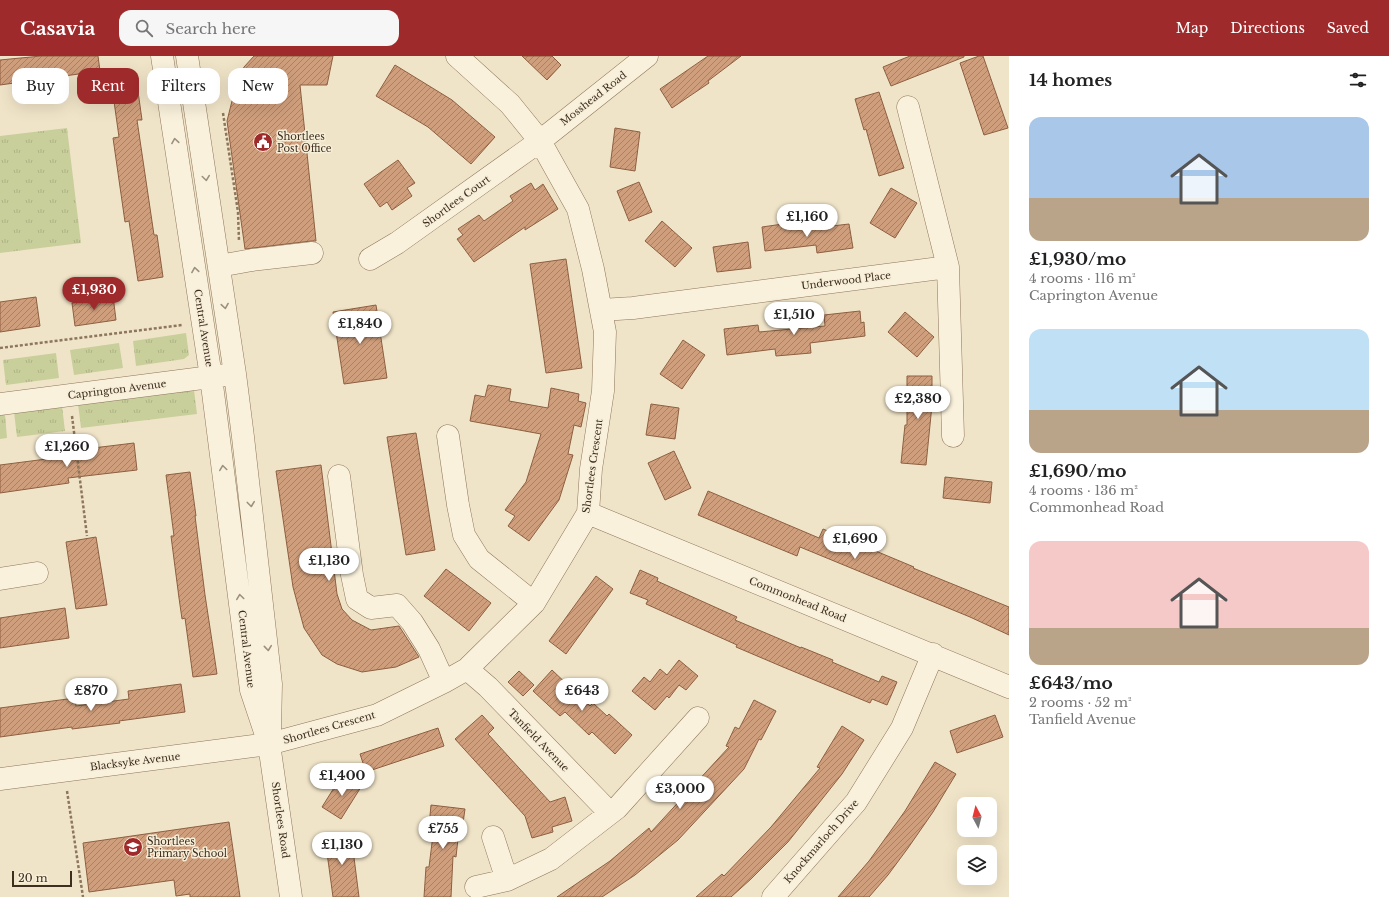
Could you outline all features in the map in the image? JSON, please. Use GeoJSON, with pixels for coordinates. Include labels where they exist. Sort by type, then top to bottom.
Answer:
{"type":"FeatureCollection","features":[{"type":"Feature","properties":{"kind":"street","name":"Central Avenue"},"geometry":{"type":"LineString","coordinates":[[162,56],[211,377],[251,690],[269,744]]}},
{"type":"Feature","properties":{"kind":"street","name":"Central Avenue"},"geometry":{"type":"LineString","coordinates":[[187,56],[229,264],[235,374],[272,684],[269,744]]}},
{"type":"Feature","properties":{"kind":"street","name":"Shortlees Crescent"},"geometry":{"type":"LineString","coordinates":[[269,744],[377,715],[467,669],[534,603],[588,513],[592,469],[604,391],[605,332],[593,269],[578,209],[540,141],[510,104],[457,56]]}},
{"type":"Feature","properties":{"kind":"street","name":"Mosshead Road"},"geometry":{"type":"LineString","coordinates":[[540,141],[647,56]]}},
{"type":"Feature","properties":{"kind":"street"},"geometry":{"type":"LineString","coordinates":[[908,107],[948,267],[953,436]]}},
{"type":"Feature","properties":{"kind":"street","name":"Shortlees Court"},"geometry":{"type":"LineString","coordinates":[[370,259],[397,244],[540,141]]}},
{"type":"Feature","properties":{"kind":"street"},"geometry":{"type":"LineString","coordinates":[[229,264],[312,252]]}},
{"type":"Feature","properties":{"kind":"street","name":"Underwood Place"},"geometry":{"type":"LineString","coordinates":[[601,310],[633,308],[948,267]]}},
{"type":"Feature","properties":{"kind":"street","name":"Caprington Avenue"},"geometry":{"type":"LineString","coordinates":[[0,404],[235,374]]}},
{"type":"Feature","properties":{"kind":"street"},"geometry":{"type":"LineString","coordinates":[[448,436],[464,535],[479,559],[534,603]]}},
{"type":"Feature","properties":{"kind":"street"},"geometry":{"type":"LineString","coordinates":[[339,476],[352,575],[357,599],[371,608],[397,605],[412,622],[429,649],[444,682]]}},
{"type":"Feature","properties":{"kind":"street","name":"Commonhead Road"},"geometry":{"type":"LineString","coordinates":[[588,513],[933,654],[1009,687]]}},
{"type":"Feature","properties":{"kind":"street"},"geometry":{"type":"LineString","coordinates":[[0,579],[37,573]]}},
{"type":"Feature","properties":{"kind":"street","name":"Knockmarloch Drive"},"geometry":{"type":"LineString","coordinates":[[773,897],[856,802],[902,728],[933,654]]}},
{"type":"Feature","properties":{"kind":"street","name":"Tanfield Avenue"},"geometry":{"type":"LineString","coordinates":[[467,669],[488,687],[610,813]]}},
{"type":"Feature","properties":{"kind":"street"},"geometry":{"type":"LineString","coordinates":[[476,887],[507,880],[552,859],[617,808],[698,718]]}},
{"type":"Feature","properties":{"kind":"street","name":"Blacksyke Avenue"},"geometry":{"type":"LineString","coordinates":[[0,779],[269,744]]}},
{"type":"Feature","properties":{"kind":"street","name":"Shortlees Road"},"geometry":{"type":"LineString","coordinates":[[269,744],[291,897]]}},
{"type":"Feature","properties":{"kind":"street"},"geometry":{"type":"LineString","coordinates":[[493,838],[507,880]]}},
{"type":"Feature","properties":{"kind":"path"},"geometry":{"type":"LineString","coordinates":[[223,113],[238,212],[229,264]]}},
{"type":"Feature","properties":{"kind":"path"},"geometry":{"type":"LineString","coordinates":[[0,348],[183,325],[200,306]]}},
{"type":"Feature","properties":{"kind":"path"},"geometry":{"type":"LineString","coordinates":[[70,395],[87,536]]}},
{"type":"Feature","properties":{"kind":"path"},"geometry":{"type":"LineString","coordinates":[[64,770],[83,897]]}},
{"type":"Feature","properties":{"kind":"green space"},"geometry":{"type":"Polygon","coordinates":[[[67,128],[81,243],[0,253],[0,136],[67,128]]]}},
{"type":"Feature","properties":{"kind":"green space"},"geometry":{"type":"Polygon","coordinates":[[[186,333],[189,355],[184,359],[136,366],[133,341],[186,333]]]}},
{"type":"Feature","properties":{"kind":"green space"},"geometry":{"type":"Polygon","coordinates":[[[119,343],[123,368],[74,375],[70,350],[119,343]]]}},
{"type":"Feature","properties":{"kind":"green space"},"geometry":{"type":"Polygon","coordinates":[[[56,353],[59,378],[6,385],[3,360],[56,353]]]}},
{"type":"Feature","properties":{"kind":"green space"},"geometry":{"type":"Polygon","coordinates":[[[194,390],[197,414],[81,428],[78,404],[194,390]]]}},
{"type":"Feature","properties":{"kind":"green space"},"geometry":{"type":"Polygon","coordinates":[[[62,406],[65,431],[17,437],[14,412],[62,406]]]}},
{"type":"Feature","properties":{"kind":"green space"},"geometry":{"type":"Polygon","coordinates":[[[5,414],[7,438],[0,439],[0,415],[5,414]]]}},
{"type":"Feature","properties":{"kind":"building"},"geometry":{"type":"Polygon","coordinates":[[[41,56],[98,56],[100,68],[77,68],[77,74],[69,75],[69,68],[12,68],[12,83],[0,85],[0,60],[41,56]]]}},
{"type":"Feature","properties":{"kind":"building"},"geometry":{"type":"Polygon","coordinates":[[[254,56],[333,56],[327,85],[300,85],[316,241],[245,249],[227,121],[231,104],[288,104],[288,68],[244,67],[254,56]]]}},
{"type":"Feature","properties":{"kind":"building"},"geometry":{"type":"Polygon","coordinates":[[[522,56],[552,56],[561,65],[547,80],[522,56]]]}},
{"type":"Feature","properties":{"kind":"building"},"geometry":{"type":"Polygon","coordinates":[[[708,56],[741,56],[708,81],[709,83],[672,108],[660,89],[708,56]]]}},
{"type":"Feature","properties":{"kind":"building"},"geometry":{"type":"Polygon","coordinates":[[[910,56],[964,57],[891,86],[883,67],[910,56]]]}},
{"type":"Feature","properties":{"kind":"building"},"geometry":{"type":"Polygon","coordinates":[[[983,56],[1008,128],[984,135],[960,63],[983,56]]]}},
{"type":"Feature","properties":{"kind":"building"},"geometry":{"type":"Polygon","coordinates":[[[395,65],[452,100],[495,137],[471,164],[428,127],[376,96],[395,65]]]}},
{"type":"Feature","properties":{"kind":"building"},"geometry":{"type":"Polygon","coordinates":[[[879,92],[904,168],[879,176],[866,129],[864,130],[855,99],[879,92]]]}},
{"type":"Feature","properties":{"kind":"building"},"geometry":{"type":"Polygon","coordinates":[[[139,98],[142,120],[137,120],[154,235],[157,235],[163,277],[138,281],[129,221],[125,222],[113,138],[119,137],[114,104],[139,104],[139,98]]]}},
{"type":"Feature","properties":{"kind":"building"},"geometry":{"type":"Polygon","coordinates":[[[615,128],[640,132],[635,171],[610,167],[615,128]]]}},
{"type":"Feature","properties":{"kind":"building"},"geometry":{"type":"Polygon","coordinates":[[[398,160],[415,183],[407,188],[412,196],[392,210],[387,202],[380,207],[364,184],[398,160]]]}},
{"type":"Feature","properties":{"kind":"building"},"geometry":{"type":"Polygon","coordinates":[[[639,182],[652,212],[629,221],[617,191],[639,182]]]}},
{"type":"Feature","properties":{"kind":"building"},"geometry":{"type":"Polygon","coordinates":[[[531,183],[535,190],[543,184],[558,209],[525,230],[525,227],[474,262],[457,239],[463,235],[458,229],[479,215],[484,221],[513,201],[510,196],[531,183]]]}},
{"type":"Feature","properties":{"kind":"building"},"geometry":{"type":"Polygon","coordinates":[[[891,188],[917,203],[895,238],[870,223],[891,188]]]}},
{"type":"Feature","properties":{"kind":"building"},"geometry":{"type":"Polygon","coordinates":[[[662,221],[692,248],[675,267],[645,241],[662,221]]]}},
{"type":"Feature","properties":{"kind":"building"},"geometry":{"type":"Polygon","coordinates":[[[797,222],[798,230],[849,224],[853,248],[817,253],[816,245],[765,251],[762,227],[797,222]]]}},
{"type":"Feature","properties":{"kind":"building"},"geometry":{"type":"Polygon","coordinates":[[[748,242],[751,268],[717,272],[713,247],[748,242]]]}},
{"type":"Feature","properties":{"kind":"building"},"geometry":{"type":"Polygon","coordinates":[[[566,259],[582,368],[546,373],[530,264],[566,259]]]}},
{"type":"Feature","properties":{"kind":"building"},"geometry":{"type":"Polygon","coordinates":[[[113,296],[116,320],[75,326],[72,303],[113,296]]]}},
{"type":"Feature","properties":{"kind":"building"},"geometry":{"type":"Polygon","coordinates":[[[36,297],[40,326],[0,332],[0,302],[36,297]]]}},
{"type":"Feature","properties":{"kind":"building"},"geometry":{"type":"Polygon","coordinates":[[[376,305],[387,378],[344,384],[333,312],[376,305]]]}},
{"type":"Feature","properties":{"kind":"building"},"geometry":{"type":"Polygon","coordinates":[[[860,311],[861,323],[864,322],[865,336],[810,343],[811,353],[776,356],[775,349],[727,355],[724,329],[758,325],[759,332],[825,326],[824,315],[860,311]]]}},
{"type":"Feature","properties":{"kind":"building"},"geometry":{"type":"Polygon","coordinates":[[[905,312],[934,337],[917,357],[888,332],[905,312]]]}},
{"type":"Feature","properties":{"kind":"building"},"geometry":{"type":"Polygon","coordinates":[[[683,340],[705,355],[682,389],[660,374],[683,340]]]}},
{"type":"Feature","properties":{"kind":"building"},"geometry":{"type":"Polygon","coordinates":[[[907,376],[932,376],[932,405],[926,465],[901,463],[905,425],[907,425],[907,376]]]}},
{"type":"Feature","properties":{"kind":"building"},"geometry":{"type":"Polygon","coordinates":[[[488,385],[511,389],[509,401],[548,408],[551,388],[579,394],[578,401],[586,403],[581,427],[574,425],[568,454],[573,455],[559,500],[529,541],[508,526],[515,516],[505,510],[526,482],[541,434],[470,421],[475,395],[485,397],[488,385]]]}},
{"type":"Feature","properties":{"kind":"building"},"geometry":{"type":"Polygon","coordinates":[[[651,404],[679,408],[675,439],[646,435],[651,404]]]}},
{"type":"Feature","properties":{"kind":"building"},"geometry":{"type":"Polygon","coordinates":[[[416,433],[435,550],[406,555],[387,437],[416,433]]]}},
{"type":"Feature","properties":{"kind":"building"},"geometry":{"type":"Polygon","coordinates":[[[134,443],[137,470],[68,478],[69,483],[0,493],[0,465],[93,453],[93,448],[134,443]]]}},
{"type":"Feature","properties":{"kind":"building"},"geometry":{"type":"Polygon","coordinates":[[[674,451],[691,488],[665,500],[648,463],[674,451]]]}},
{"type":"Feature","properties":{"kind":"building"},"geometry":{"type":"Polygon","coordinates":[[[321,465],[337,594],[342,609],[352,620],[371,630],[399,626],[419,657],[396,667],[362,672],[337,664],[322,655],[304,628],[293,587],[276,471],[321,465]]]}},
{"type":"Feature","properties":{"kind":"building"},"geometry":{"type":"Polygon","coordinates":[[[190,472],[205,595],[217,674],[193,677],[185,618],[182,619],[179,598],[171,536],[174,536],[166,475],[190,472]]]}},
{"type":"Feature","properties":{"kind":"building"},"geometry":{"type":"Polygon","coordinates":[[[945,477],[992,482],[990,503],[943,498],[945,477]]]}},
{"type":"Feature","properties":{"kind":"building"},"geometry":{"type":"Polygon","coordinates":[[[708,491],[819,538],[823,529],[1009,607],[1009,635],[970,617],[800,547],[797,556],[698,515],[708,491]]]}},
{"type":"Feature","properties":{"kind":"building"},"geometry":{"type":"Polygon","coordinates":[[[96,537],[107,605],[76,609],[66,542],[96,537]]]}},
{"type":"Feature","properties":{"kind":"building"},"geometry":{"type":"Polygon","coordinates":[[[446,569],[491,603],[469,631],[424,596],[446,569]]]}},
{"type":"Feature","properties":{"kind":"building"},"geometry":{"type":"Polygon","coordinates":[[[640,570],[658,578],[657,581],[737,617],[735,620],[833,660],[832,662],[879,682],[882,676],[897,682],[887,705],[872,699],[870,703],[783,667],[736,647],[737,645],[646,604],[648,600],[630,593],[640,570]]]}},
{"type":"Feature","properties":{"kind":"building"},"geometry":{"type":"Polygon","coordinates":[[[596,576],[613,589],[566,654],[549,641],[596,576]]]}},
{"type":"Feature","properties":{"kind":"building"},"geometry":{"type":"Polygon","coordinates":[[[65,608],[69,638],[0,648],[0,618],[65,608]]]}},
{"type":"Feature","properties":{"kind":"building"},"geometry":{"type":"Polygon","coordinates":[[[679,660],[698,676],[686,690],[679,685],[669,698],[667,696],[655,710],[632,691],[644,677],[650,682],[660,669],[667,675],[679,660]]]}},
{"type":"Feature","properties":{"kind":"building"},"geometry":{"type":"Polygon","coordinates":[[[552,670],[590,706],[593,703],[607,716],[609,714],[632,735],[615,754],[592,732],[589,735],[565,712],[560,716],[533,691],[552,670]]]}},
{"type":"Feature","properties":{"kind":"building"},"geometry":{"type":"Polygon","coordinates":[[[519,671],[534,685],[523,696],[508,682],[519,671]]]}},
{"type":"Feature","properties":{"kind":"building"},"geometry":{"type":"Polygon","coordinates":[[[181,684],[185,712],[119,721],[120,723],[72,729],[72,727],[0,737],[0,708],[75,698],[76,706],[129,699],[128,691],[181,684]]]}},
{"type":"Feature","properties":{"kind":"building"},"geometry":{"type":"Polygon","coordinates":[[[754,700],[776,711],[761,740],[759,739],[744,769],[678,840],[635,875],[602,897],[557,897],[610,861],[649,828],[651,832],[729,747],[726,746],[735,727],[739,729],[754,700]]]}},
{"type":"Feature","properties":{"kind":"building"},"geometry":{"type":"Polygon","coordinates":[[[482,715],[494,728],[488,734],[550,802],[565,797],[572,821],[552,827],[553,832],[532,838],[525,816],[455,739],[482,715]]]}},
{"type":"Feature","properties":{"kind":"building"},"geometry":{"type":"Polygon","coordinates":[[[995,715],[1003,737],[957,753],[950,731],[995,715]]]}},
{"type":"Feature","properties":{"kind":"building"},"geometry":{"type":"Polygon","coordinates":[[[842,726],[864,740],[842,774],[788,842],[731,897],[696,897],[722,874],[724,876],[771,827],[820,768],[817,767],[842,726]]]}},
{"type":"Feature","properties":{"kind":"building"},"geometry":{"type":"Polygon","coordinates":[[[438,728],[444,746],[366,772],[360,754],[438,728]]]}},
{"type":"Feature","properties":{"kind":"building"},"geometry":{"type":"Polygon","coordinates":[[[935,762],[956,774],[933,812],[908,848],[869,897],[838,897],[869,861],[905,811],[935,762]]]}},
{"type":"Feature","properties":{"kind":"building"},"geometry":{"type":"Polygon","coordinates":[[[342,775],[361,787],[341,819],[322,807],[342,775]]]}},
{"type":"Feature","properties":{"kind":"building"},"geometry":{"type":"Polygon","coordinates":[[[431,805],[465,809],[462,830],[459,830],[456,857],[453,856],[451,897],[424,897],[426,867],[429,867],[434,827],[429,826],[431,805]]]}},
{"type":"Feature","properties":{"kind":"building"},"geometry":{"type":"Polygon","coordinates":[[[229,822],[240,897],[190,897],[190,894],[176,896],[174,880],[89,892],[83,843],[229,822]]]}},
{"type":"Feature","properties":{"kind":"building"},"geometry":{"type":"Polygon","coordinates":[[[351,834],[359,897],[333,897],[325,838],[351,834]]]}},
{"type":"Feature","properties":{"kind":"place","name":"Shortlees Post Office"},"geometry":{"type":"Point","coordinates":[263,142]}},
{"type":"Feature","properties":{"kind":"place","name":"Shortlees Primary School"},"geometry":{"type":"Point","coordinates":[133,847]}}]}
